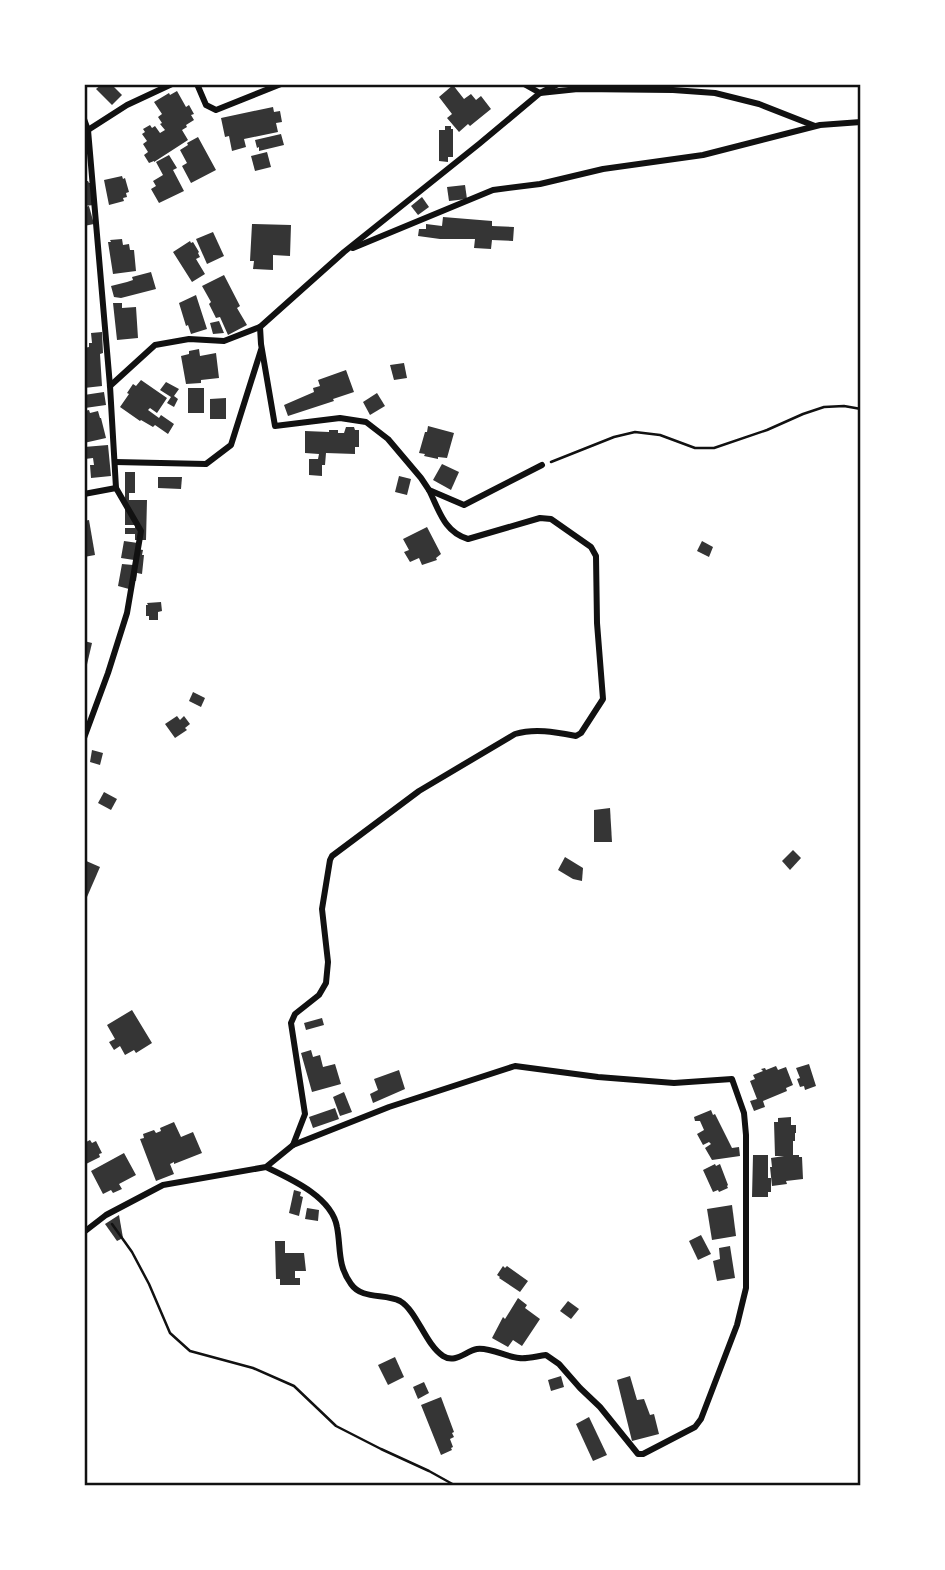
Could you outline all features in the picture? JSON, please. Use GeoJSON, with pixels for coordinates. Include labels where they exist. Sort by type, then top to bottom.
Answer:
{"type":"FeatureCollection","features":[{"type":"Feature","properties":{"kind":"street"},"geometry":{"type":"LineString","coordinates":[[88,130],[127,104],[172,84]]}},
{"type":"Feature","properties":{"kind":"street"},"geometry":{"type":"LineString","coordinates":[[197,84],[206,105],[216,110],[281,84]]}},
{"type":"Feature","properties":{"kind":"street"},"geometry":{"type":"LineString","coordinates":[[524,84],[540,93],[578,89],[715,93],[759,104],[817,126]]}},
{"type":"Feature","properties":{"kind":"street"},"geometry":{"type":"LineString","coordinates":[[110,386],[155,345],[189,339],[223,341],[260,327],[344,252],[540,93],[558,84]]}},
{"type":"Feature","properties":{"kind":"street"},"geometry":{"type":"LineString","coordinates":[[84,119],[88,130],[116,488],[141,531],[127,613],[84,737]]}},
{"type":"Feature","properties":{"kind":"street"},"geometry":{"type":"LineString","coordinates":[[344,252],[493,190],[540,184],[603,169],[703,155],[817,126],[861,122]]}},
{"type":"Feature","properties":{"kind":"street"},"geometry":{"type":"LineString","coordinates":[[260,327],[275,426],[340,418],[366,422],[388,439],[421,478],[447,527],[458,536],[468,539],[540,518],[551,519],[592,547],[596,556],[597,623],[604,699],[581,733],[576,736],[527,730],[515,734],[419,791],[332,856],[322,909],[328,962],[326,983],[319,995],[295,1014],[291,1023],[305,1114],[293,1145]]}},
{"type":"Feature","properties":{"kind":"street"},"geometry":{"type":"LineString","coordinates":[[115,462],[206,464],[231,445],[262,348]]}},
{"type":"Feature","properties":{"kind":"street"},"geometry":{"type":"LineString","coordinates":[[429,490],[464,505],[541,465]]}},
{"type":"Feature","properties":{"kind":"street"},"geometry":{"type":"LineString","coordinates":[[84,494],[116,488]]}},
{"type":"Feature","properties":{"kind":"street"},"geometry":{"type":"LineString","coordinates":[[84,1233],[106,1215],[163,1185],[266,1167],[293,1145],[388,1107],[515,1066],[598,1077],[674,1083],[732,1079],[744,1113],[746,1135],[746,1287],[737,1325],[701,1419],[695,1427],[643,1454],[638,1454],[600,1407],[559,1364],[546,1355],[520,1359],[479,1349],[454,1359],[444,1357],[400,1301],[359,1292],[351,1284],[339,1254],[337,1226],[332,1211],[303,1185],[266,1167]]}},
{"type":"Feature","properties":{"kind":"path"},"geometry":{"type":"LineString","coordinates":[[541,465],[614,437],[635,432],[660,435],[695,448],[714,448],[824,407],[861,409]]}},
{"type":"Feature","properties":{"kind":"path"},"geometry":{"type":"LineString","coordinates":[[106,1215],[132,1252],[170,1333],[190,1350],[253,1368],[294,1386],[336,1426],[456,1486]]}},
{"type":"Feature","properties":{"kind":"building"},"geometry":{"type":"Polygon","coordinates":[[[102,84],[111,84],[122,95],[112,105],[96,89],[102,84]]]}},
{"type":"Feature","properties":{"kind":"building"},"geometry":{"type":"Polygon","coordinates":[[[453,85],[464,99],[471,94],[476,100],[481,96],[491,109],[459,132],[447,118],[452,114],[439,97],[453,85]]]}},
{"type":"Feature","properties":{"kind":"building"},"geometry":{"type":"Polygon","coordinates":[[[177,91],[186,107],[189,105],[194,114],[191,115],[194,120],[182,130],[188,140],[149,163],[144,155],[148,152],[143,144],[147,141],[142,134],[145,132],[143,129],[150,125],[152,128],[155,126],[160,133],[165,130],[158,117],[162,114],[154,102],[177,91]]]}},
{"type":"Feature","properties":{"kind":"building"},"geometry":{"type":"Polygon","coordinates":[[[273,107],[274,112],[280,111],[282,122],[276,123],[278,132],[244,139],[246,147],[232,151],[229,136],[225,137],[221,118],[273,107]]]}},
{"type":"Feature","properties":{"kind":"building"},"geometry":{"type":"Polygon","coordinates":[[[445,126],[451,126],[453,129],[453,157],[448,157],[448,162],[439,161],[439,130],[445,130],[445,126]]]}},
{"type":"Feature","properties":{"kind":"building"},"geometry":{"type":"Polygon","coordinates":[[[281,134],[284,145],[259,151],[255,140],[281,134]]]}},
{"type":"Feature","properties":{"kind":"building"},"geometry":{"type":"Polygon","coordinates":[[[198,137],[216,170],[191,183],[182,166],[187,163],[180,150],[198,137]]]}},
{"type":"Feature","properties":{"kind":"building"},"geometry":{"type":"Polygon","coordinates":[[[267,152],[271,167],[255,171],[251,156],[267,152]]]}},
{"type":"Feature","properties":{"kind":"building"},"geometry":{"type":"Polygon","coordinates":[[[169,155],[177,168],[173,170],[184,191],[159,203],[151,189],[156,186],[153,181],[163,175],[156,162],[169,155]]]}},
{"type":"Feature","properties":{"kind":"building"},"geometry":{"type":"Polygon","coordinates":[[[122,176],[129,192],[126,193],[127,197],[123,198],[124,201],[109,205],[104,180],[122,176]]]}},
{"type":"Feature","properties":{"kind":"building"},"geometry":{"type":"Polygon","coordinates":[[[84,181],[91,183],[94,205],[84,206],[84,181]]]}},
{"type":"Feature","properties":{"kind":"building"},"geometry":{"type":"Polygon","coordinates":[[[465,185],[467,199],[449,201],[447,187],[465,185]]]}},
{"type":"Feature","properties":{"kind":"building"},"geometry":{"type":"Polygon","coordinates":[[[422,197],[429,207],[418,215],[411,206],[422,197]]]}},
{"type":"Feature","properties":{"kind":"building"},"geometry":{"type":"Polygon","coordinates":[[[89,206],[94,224],[84,226],[84,207],[89,206]]]}},
{"type":"Feature","properties":{"kind":"building"},"geometry":{"type":"Polygon","coordinates":[[[443,217],[492,221],[492,226],[514,227],[513,241],[492,240],[491,249],[474,248],[475,239],[418,236],[419,229],[426,229],[426,224],[442,226],[443,217]]]}},
{"type":"Feature","properties":{"kind":"building"},"geometry":{"type":"Polygon","coordinates":[[[252,224],[291,225],[290,256],[273,255],[273,270],[253,269],[254,261],[250,261],[252,224]]]}},
{"type":"Feature","properties":{"kind":"building"},"geometry":{"type":"Polygon","coordinates":[[[213,232],[224,256],[207,264],[196,239],[213,232]]]}},
{"type":"Feature","properties":{"kind":"building"},"geometry":{"type":"Polygon","coordinates":[[[122,239],[123,245],[129,244],[130,250],[134,250],[136,271],[113,274],[108,242],[122,239]]]}},
{"type":"Feature","properties":{"kind":"building"},"geometry":{"type":"Polygon","coordinates":[[[190,241],[199,252],[200,257],[196,259],[205,274],[192,282],[173,252],[190,241]]]}},
{"type":"Feature","properties":{"kind":"building"},"geometry":{"type":"Polygon","coordinates":[[[151,272],[156,289],[121,298],[114,297],[111,286],[151,272]]]}},
{"type":"Feature","properties":{"kind":"building"},"geometry":{"type":"Polygon","coordinates":[[[224,275],[247,325],[228,335],[220,317],[216,318],[202,286],[224,275]]]}},
{"type":"Feature","properties":{"kind":"building"},"geometry":{"type":"Polygon","coordinates":[[[196,295],[207,329],[191,334],[179,303],[196,295]]]}},
{"type":"Feature","properties":{"kind":"building"},"geometry":{"type":"Polygon","coordinates":[[[113,303],[122,303],[122,308],[136,307],[138,338],[117,340],[113,303]]]}},
{"type":"Feature","properties":{"kind":"building"},"geometry":{"type":"Polygon","coordinates":[[[219,321],[224,333],[213,334],[210,323],[219,321]]]}},
{"type":"Feature","properties":{"kind":"building"},"geometry":{"type":"Polygon","coordinates":[[[102,332],[102,386],[84,388],[84,348],[92,343],[91,333],[102,332]]]}},
{"type":"Feature","properties":{"kind":"building"},"geometry":{"type":"Polygon","coordinates":[[[199,349],[200,356],[216,353],[219,378],[186,384],[181,356],[199,349]]]}},
{"type":"Feature","properties":{"kind":"building"},"geometry":{"type":"Polygon","coordinates":[[[404,363],[407,378],[394,380],[390,365],[404,363]]]}},
{"type":"Feature","properties":{"kind":"building"},"geometry":{"type":"Polygon","coordinates":[[[346,370],[354,392],[288,416],[284,405],[314,392],[313,388],[320,386],[318,380],[346,370]]]}},
{"type":"Feature","properties":{"kind":"building"},"geometry":{"type":"Polygon","coordinates":[[[141,380],[167,398],[157,413],[150,408],[148,410],[174,424],[168,434],[155,425],[153,427],[140,421],[120,407],[133,384],[136,386],[141,380]]]}},
{"type":"Feature","properties":{"kind":"building"},"geometry":{"type":"Polygon","coordinates":[[[166,382],[179,389],[174,396],[178,399],[174,407],[167,403],[171,397],[160,390],[166,382]]]}},
{"type":"Feature","properties":{"kind":"building"},"geometry":{"type":"Polygon","coordinates":[[[188,388],[204,388],[204,413],[188,413],[188,388]]]}},
{"type":"Feature","properties":{"kind":"building"},"geometry":{"type":"Polygon","coordinates":[[[104,392],[106,405],[85,408],[84,395],[104,392]]]}},
{"type":"Feature","properties":{"kind":"building"},"geometry":{"type":"Polygon","coordinates":[[[377,393],[385,406],[370,415],[363,402],[377,393]]]}},
{"type":"Feature","properties":{"kind":"building"},"geometry":{"type":"Polygon","coordinates":[[[226,398],[226,419],[210,419],[210,399],[226,398]]]}},
{"type":"Feature","properties":{"kind":"building"},"geometry":{"type":"Polygon","coordinates":[[[89,410],[90,413],[98,411],[106,438],[84,443],[84,411],[89,410]]]}},
{"type":"Feature","properties":{"kind":"building"},"geometry":{"type":"Polygon","coordinates":[[[428,426],[454,433],[447,458],[438,459],[419,453],[428,426]]]}},
{"type":"Feature","properties":{"kind":"building"},"geometry":{"type":"Polygon","coordinates":[[[346,427],[359,430],[359,447],[355,447],[355,454],[326,453],[322,476],[309,475],[309,459],[318,459],[319,454],[305,453],[305,431],[338,430],[338,433],[344,433],[346,427]]]}},
{"type":"Feature","properties":{"kind":"building"},"geometry":{"type":"Polygon","coordinates":[[[108,445],[111,476],[91,478],[90,465],[94,465],[93,458],[85,459],[84,447],[108,445]]]}},
{"type":"Feature","properties":{"kind":"building"},"geometry":{"type":"Polygon","coordinates":[[[442,464],[459,472],[451,490],[433,480],[442,464]]]}},
{"type":"Feature","properties":{"kind":"building"},"geometry":{"type":"Polygon","coordinates":[[[125,472],[135,472],[135,493],[129,493],[129,500],[147,500],[146,540],[135,540],[135,534],[125,534],[125,528],[135,528],[135,525],[125,525],[125,472]]]}},
{"type":"Feature","properties":{"kind":"building"},"geometry":{"type":"Polygon","coordinates":[[[399,476],[411,479],[407,495],[395,492],[399,476]]]}},
{"type":"Feature","properties":{"kind":"building"},"geometry":{"type":"Polygon","coordinates":[[[158,477],[182,477],[181,489],[158,488],[158,477]]]}},
{"type":"Feature","properties":{"kind":"building"},"geometry":{"type":"Polygon","coordinates":[[[89,520],[95,555],[84,557],[84,521],[89,520]]]}},
{"type":"Feature","properties":{"kind":"building"},"geometry":{"type":"Polygon","coordinates":[[[427,527],[441,554],[437,560],[422,565],[419,558],[410,562],[404,552],[409,550],[403,539],[427,527]]]}},
{"type":"Feature","properties":{"kind":"building"},"geometry":{"type":"Polygon","coordinates":[[[124,541],[138,543],[137,549],[143,550],[144,555],[142,574],[137,573],[136,581],[131,580],[129,589],[118,586],[122,564],[133,565],[134,560],[121,558],[124,541]]]}},
{"type":"Feature","properties":{"kind":"building"},"geometry":{"type":"Polygon","coordinates":[[[702,541],[713,547],[709,557],[697,551],[702,541]]]}},
{"type":"Feature","properties":{"kind":"building"},"geometry":{"type":"Polygon","coordinates":[[[161,602],[162,611],[158,612],[158,620],[149,620],[149,616],[146,616],[147,603],[161,602]]]}},
{"type":"Feature","properties":{"kind":"building"},"geometry":{"type":"Polygon","coordinates":[[[84,641],[92,643],[85,673],[84,673],[84,641]]]}},
{"type":"Feature","properties":{"kind":"building"},"geometry":{"type":"Polygon","coordinates":[[[193,692],[205,698],[201,707],[189,701],[193,692]]]}},
{"type":"Feature","properties":{"kind":"building"},"geometry":{"type":"Polygon","coordinates":[[[177,716],[180,720],[184,716],[190,724],[185,728],[187,730],[175,738],[165,724],[177,716]]]}},
{"type":"Feature","properties":{"kind":"building"},"geometry":{"type":"Polygon","coordinates":[[[92,750],[103,753],[100,765],[90,762],[92,750]]]}},
{"type":"Feature","properties":{"kind":"building"},"geometry":{"type":"Polygon","coordinates":[[[104,792],[117,799],[111,810],[98,803],[104,792]]]}},
{"type":"Feature","properties":{"kind":"building"},"geometry":{"type":"Polygon","coordinates":[[[610,808],[612,842],[594,842],[594,810],[610,808]]]}},
{"type":"Feature","properties":{"kind":"building"},"geometry":{"type":"Polygon","coordinates":[[[793,850],[801,858],[790,870],[782,861],[793,850]]]}},
{"type":"Feature","properties":{"kind":"building"},"geometry":{"type":"Polygon","coordinates":[[[565,857],[583,868],[582,881],[558,870],[565,857]]]}},
{"type":"Feature","properties":{"kind":"building"},"geometry":{"type":"Polygon","coordinates":[[[84,860],[100,867],[87,897],[84,895],[84,860]]]}},
{"type":"Feature","properties":{"kind":"building"},"geometry":{"type":"Polygon","coordinates":[[[132,1010],[152,1043],[136,1053],[134,1050],[125,1055],[120,1046],[114,1050],[109,1042],[115,1039],[107,1025],[132,1010]]]}},
{"type":"Feature","properties":{"kind":"building"},"geometry":{"type":"Polygon","coordinates":[[[322,1018],[324,1025],[306,1030],[304,1023],[322,1018]]]}},
{"type":"Feature","properties":{"kind":"building"},"geometry":{"type":"Polygon","coordinates":[[[311,1050],[313,1057],[320,1055],[323,1067],[335,1064],[341,1084],[312,1092],[301,1053],[311,1050]]]}},
{"type":"Feature","properties":{"kind":"building"},"geometry":{"type":"Polygon","coordinates":[[[809,1064],[816,1086],[805,1090],[804,1086],[800,1087],[796,1068],[809,1064]]]}},
{"type":"Feature","properties":{"kind":"building"},"geometry":{"type":"Polygon","coordinates":[[[776,1066],[778,1070],[786,1067],[793,1085],[786,1088],[787,1091],[763,1101],[765,1107],[754,1111],[750,1101],[757,1099],[750,1081],[755,1079],[753,1075],[763,1071],[761,1069],[776,1066]]]}},
{"type":"Feature","properties":{"kind":"building"},"geometry":{"type":"Polygon","coordinates":[[[399,1070],[405,1089],[373,1103],[370,1094],[378,1090],[374,1079],[399,1070]]]}},
{"type":"Feature","properties":{"kind":"building"},"geometry":{"type":"Polygon","coordinates":[[[344,1092],[352,1112],[340,1116],[333,1097],[344,1092]]]}},
{"type":"Feature","properties":{"kind":"building"},"geometry":{"type":"Polygon","coordinates":[[[335,1108],[339,1119],[313,1128],[309,1117],[335,1108]]]}},
{"type":"Feature","properties":{"kind":"building"},"geometry":{"type":"Polygon","coordinates":[[[711,1110],[732,1148],[739,1147],[740,1156],[712,1160],[705,1148],[711,1144],[709,1142],[703,1145],[697,1134],[704,1130],[700,1121],[695,1121],[694,1117],[711,1110]]]}},
{"type":"Feature","properties":{"kind":"building"},"geometry":{"type":"Polygon","coordinates":[[[791,1117],[791,1125],[796,1125],[793,1155],[802,1157],[803,1179],[772,1186],[771,1158],[784,1156],[775,1156],[774,1122],[778,1122],[778,1118],[791,1117]]]}},
{"type":"Feature","properties":{"kind":"building"},"geometry":{"type":"Polygon","coordinates":[[[174,1122],[181,1137],[193,1132],[202,1153],[170,1164],[174,1174],[156,1181],[140,1139],[144,1138],[143,1134],[154,1130],[156,1133],[161,1131],[160,1128],[174,1122]]]}},
{"type":"Feature","properties":{"kind":"building"},"geometry":{"type":"Polygon","coordinates":[[[90,1140],[92,1143],[96,1141],[102,1153],[99,1154],[100,1157],[86,1164],[84,1143],[90,1140]]]}},
{"type":"Feature","properties":{"kind":"building"},"geometry":{"type":"Polygon","coordinates":[[[124,1153],[136,1175],[119,1184],[122,1189],[103,1194],[91,1171],[124,1153]]]}},
{"type":"Feature","properties":{"kind":"building"},"geometry":{"type":"Polygon","coordinates":[[[753,1155],[768,1155],[771,1192],[768,1192],[768,1197],[752,1197],[753,1155]]]}},
{"type":"Feature","properties":{"kind":"building"},"geometry":{"type":"Polygon","coordinates":[[[720,1164],[728,1185],[728,1188],[719,1192],[713,1192],[703,1170],[720,1164]]]}},
{"type":"Feature","properties":{"kind":"building"},"geometry":{"type":"Polygon","coordinates":[[[294,1190],[301,1192],[300,1196],[303,1197],[299,1216],[289,1213],[294,1190]]]}},
{"type":"Feature","properties":{"kind":"building"},"geometry":{"type":"Polygon","coordinates":[[[732,1205],[736,1236],[712,1240],[707,1209],[732,1205]]]}},
{"type":"Feature","properties":{"kind":"building"},"geometry":{"type":"Polygon","coordinates":[[[307,1208],[319,1210],[318,1221],[305,1219],[307,1208]]]}},
{"type":"Feature","properties":{"kind":"building"},"geometry":{"type":"Polygon","coordinates":[[[119,1215],[123,1238],[117,1241],[105,1224],[119,1215]]]}},
{"type":"Feature","properties":{"kind":"building"},"geometry":{"type":"Polygon","coordinates":[[[701,1235],[711,1254],[698,1260],[689,1241],[701,1235]]]}},
{"type":"Feature","properties":{"kind":"building"},"geometry":{"type":"Polygon","coordinates":[[[275,1241],[285,1241],[285,1253],[304,1253],[306,1271],[295,1271],[295,1278],[300,1278],[300,1285],[280,1285],[280,1279],[276,1279],[275,1241]]]}},
{"type":"Feature","properties":{"kind":"building"},"geometry":{"type":"Polygon","coordinates":[[[730,1246],[735,1278],[717,1281],[713,1261],[720,1259],[719,1248],[730,1246]]]}},
{"type":"Feature","properties":{"kind":"building"},"geometry":{"type":"Polygon","coordinates":[[[503,1266],[528,1281],[520,1292],[497,1275],[503,1266]]]}},
{"type":"Feature","properties":{"kind":"building"},"geometry":{"type":"Polygon","coordinates":[[[518,1298],[527,1305],[525,1308],[540,1319],[522,1346],[513,1340],[508,1347],[492,1338],[503,1317],[505,1319],[518,1298]]]}},
{"type":"Feature","properties":{"kind":"building"},"geometry":{"type":"Polygon","coordinates":[[[568,1301],[579,1309],[571,1319],[560,1311],[568,1301]]]}},
{"type":"Feature","properties":{"kind":"building"},"geometry":{"type":"Polygon","coordinates":[[[395,1357],[404,1377],[388,1385],[378,1365],[395,1357]]]}},
{"type":"Feature","properties":{"kind":"building"},"geometry":{"type":"Polygon","coordinates":[[[561,1376],[564,1387],[551,1391],[548,1380],[561,1376]]]}},
{"type":"Feature","properties":{"kind":"building"},"geometry":{"type":"Polygon","coordinates":[[[630,1376],[637,1400],[644,1399],[650,1415],[654,1414],[659,1434],[632,1441],[617,1380],[630,1376]]]}},
{"type":"Feature","properties":{"kind":"building"},"geometry":{"type":"Polygon","coordinates":[[[424,1382],[429,1393],[418,1399],[413,1387],[424,1382]]]}},
{"type":"Feature","properties":{"kind":"building"},"geometry":{"type":"Polygon","coordinates":[[[441,1397],[454,1437],[450,1439],[452,1450],[441,1455],[421,1405],[441,1397]]]}},
{"type":"Feature","properties":{"kind":"building"},"geometry":{"type":"Polygon","coordinates":[[[589,1417],[607,1455],[593,1461],[576,1424],[589,1417]]]}}]}
